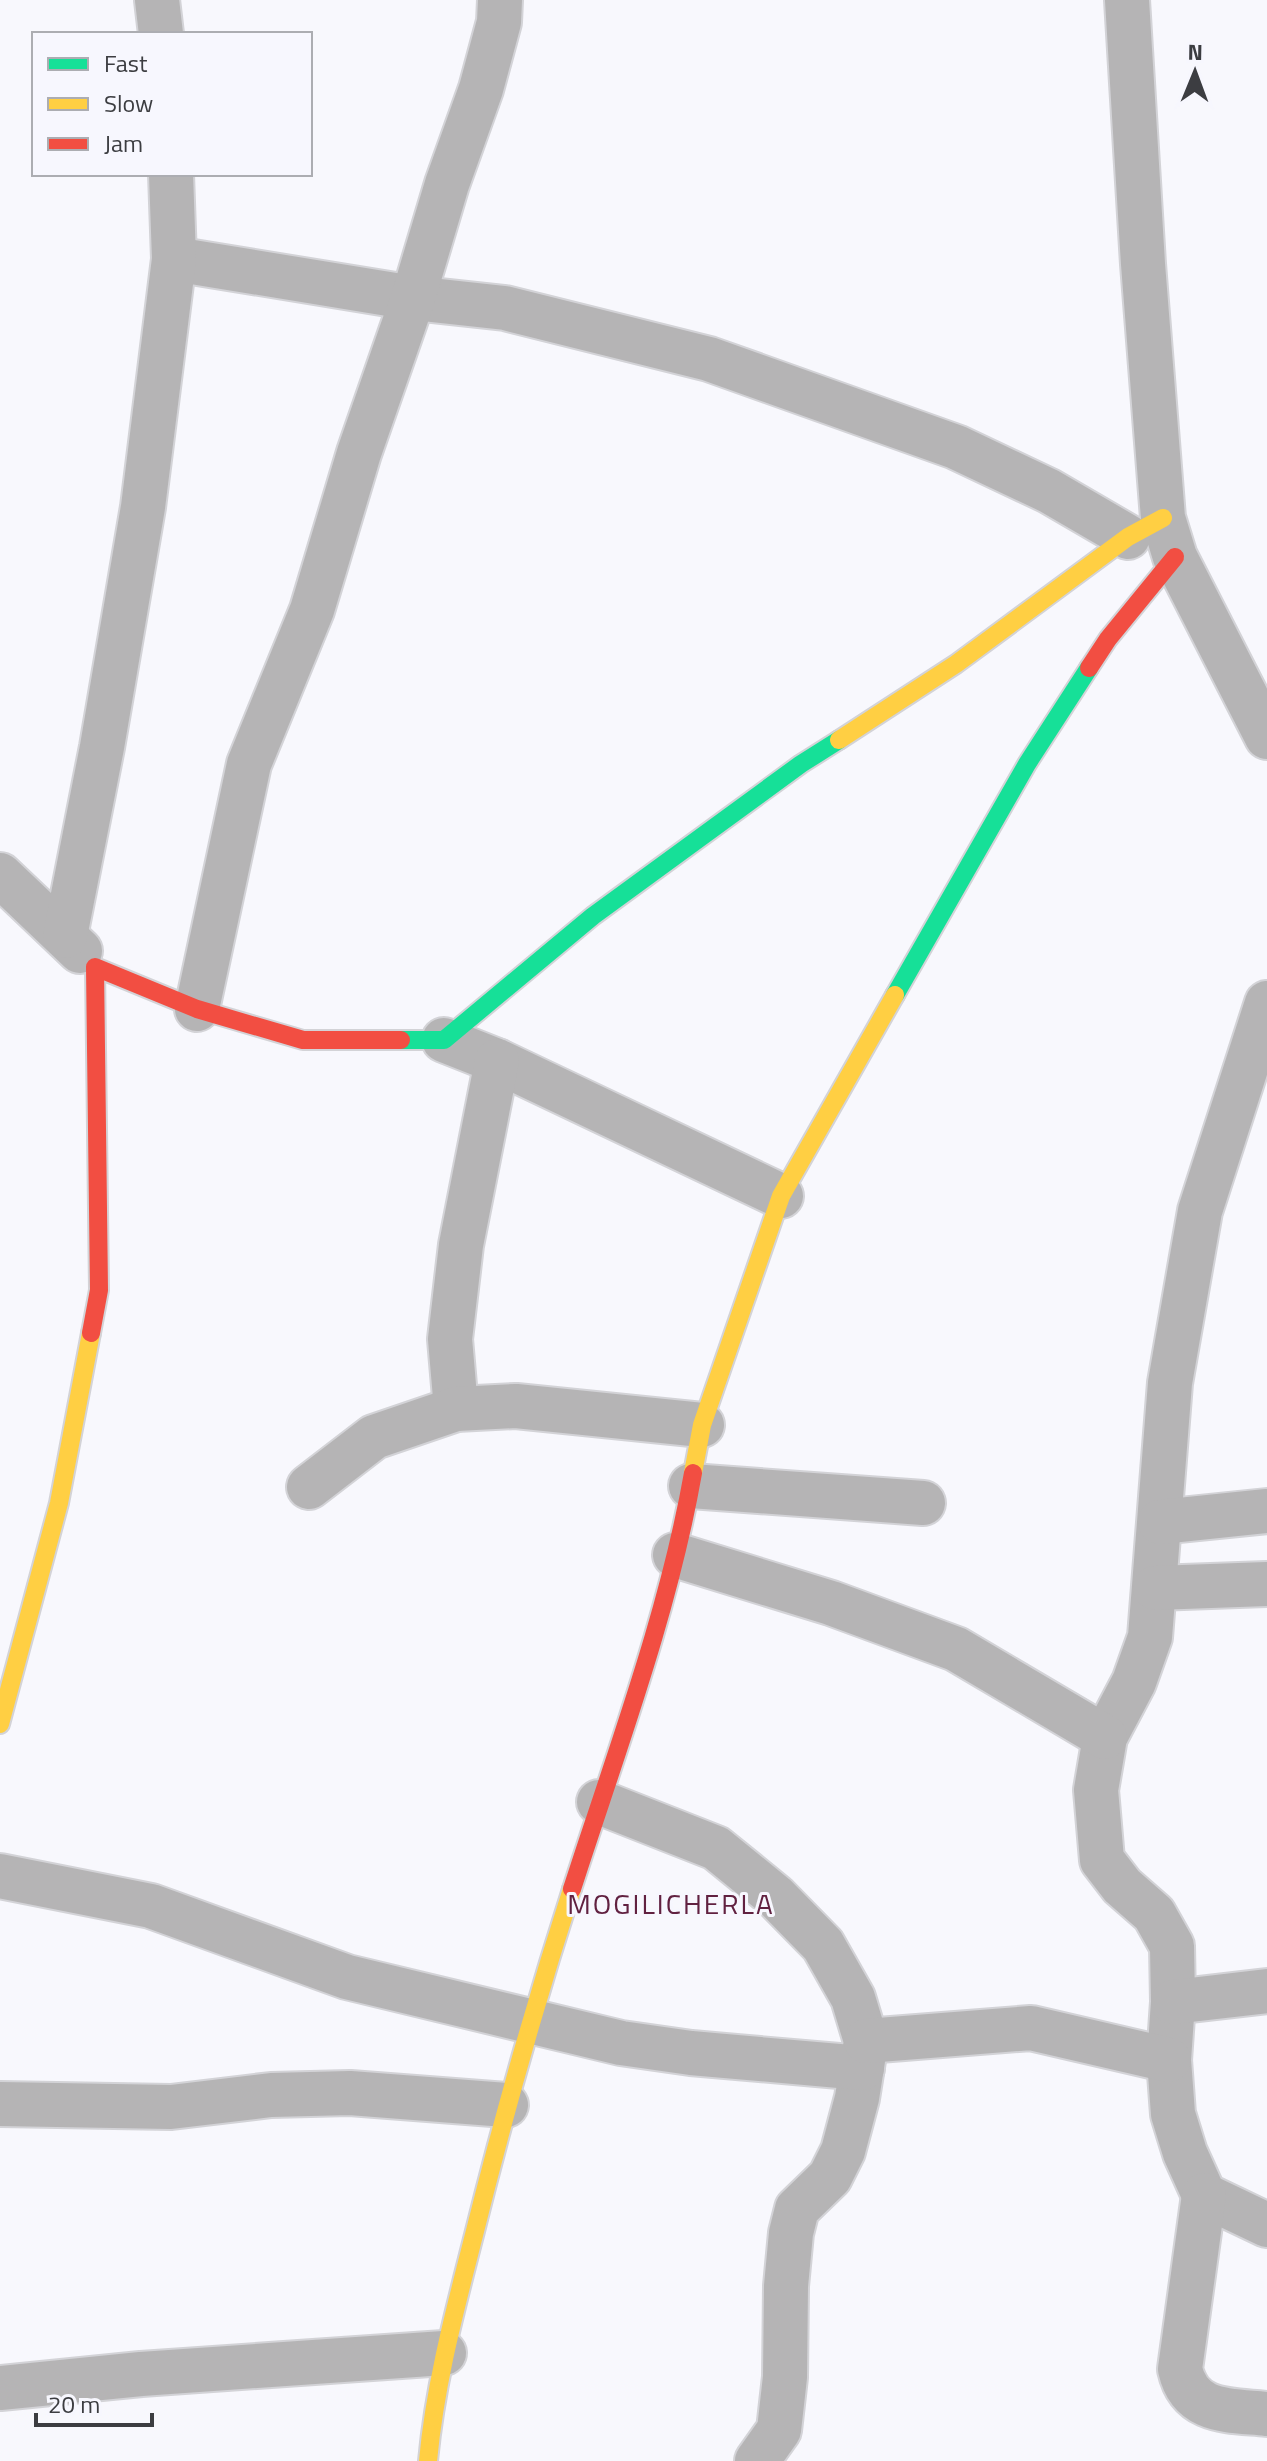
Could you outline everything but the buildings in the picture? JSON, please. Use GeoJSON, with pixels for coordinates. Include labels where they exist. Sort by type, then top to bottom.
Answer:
{"type":"FeatureCollection","features":[{"type":"Feature","properties":{"kind":"street"},"geometry":{"type":"LineString","coordinates":[[157,0],[161,32]]}},
{"type":"Feature","properties":{"kind":"street"},"geometry":{"type":"LineString","coordinates":[[197,1009],[249,764],[312,610],[359,453],[481,89],[499,22],[500,0]]}},
{"type":"Feature","properties":{"kind":"street"},"geometry":{"type":"LineString","coordinates":[[1127,0],[1156,537],[1267,737]]}},
{"type":"Feature","properties":{"kind":"street"},"geometry":{"type":"LineString","coordinates":[[65,936],[102,747],[143,507],[174,259],[171,176]]}},
{"type":"Feature","properties":{"kind":"street"},"geometry":{"type":"LineString","coordinates":[[174,259],[413,298],[505,308],[709,359],[956,447],[1156,537]]}},
{"type":"Feature","properties":{"kind":"street"},"geometry":{"type":"LineString","coordinates":[[444,1040],[593,916],[801,764],[1156,537]]}},
{"type":"Feature","properties":{"kind":"street"},"geometry":{"type":"LineString","coordinates":[[428,2461],[433,2407],[444,2353],[506,2105],[529,2023],[660,1616],[702,1425],[781,1196],[1027,764],[1108,639],[1156,537]]}},
{"type":"Feature","properties":{"kind":"street"},"geometry":{"type":"LineString","coordinates":[[0,875],[95,967],[197,1009],[303,1040],[444,1040],[497,1061],[781,1196]]}},
{"type":"Feature","properties":{"kind":"street"},"geometry":{"type":"LineString","coordinates":[[0,1724],[59,1503],[99,1290],[95,967]]}},
{"type":"Feature","properties":{"kind":"street"},"geometry":{"type":"LineString","coordinates":[[1267,1003],[1200,1211],[1170,1383],[1150,1637],[1134,1682],[1105,1737],[1096,1790],[1102,1860],[1122,1886],[1154,1914],[1172,1946],[1173,2002],[1169,2060],[1173,2114],[1185,2153],[1204,2195],[1180,2369],[1184,2385],[1205,2405],[1267,2414]]}},
{"type":"Feature","properties":{"kind":"street"},"geometry":{"type":"LineString","coordinates":[[456,1409],[450,1339],[461,1245],[497,1061]]}},
{"type":"Feature","properties":{"kind":"street"},"geometry":{"type":"LineString","coordinates":[[309,1487],[374,1437],[456,1409],[516,1406],[702,1425]]}},
{"type":"Feature","properties":{"kind":"street"},"geometry":{"type":"LineString","coordinates":[[691,1486],[923,1503]]}},
{"type":"Feature","properties":{"kind":"street"},"geometry":{"type":"LineString","coordinates":[[1160,1522],[1267,1511]]}},
{"type":"Feature","properties":{"kind":"street"},"geometry":{"type":"LineString","coordinates":[[675,1555],[831,1603],[956,1649],[1105,1737]]}},
{"type":"Feature","properties":{"kind":"street"},"geometry":{"type":"LineString","coordinates":[[1155,1588],[1267,1584]]}},
{"type":"Feature","properties":{"kind":"street"},"geometry":{"type":"LineString","coordinates":[[599,1802],[716,1848],[775,1896],[823,1945],[853,1998],[864,2054],[843,2151],[830,2177],[797,2209],[791,2233],[786,2286],[785,2377],[779,2430],[757,2461]]}},
{"type":"Feature","properties":{"kind":"street"},"geometry":{"type":"LineString","coordinates":[[0,1876],[151,1906],[347,1977],[621,2043],[691,2053],[864,2054],[1031,2028],[1169,2060]]}},
{"type":"Feature","properties":{"kind":"street"},"geometry":{"type":"LineString","coordinates":[[1173,2002],[1267,1991]]}},
{"type":"Feature","properties":{"kind":"street"},"geometry":{"type":"LineString","coordinates":[[0,2104],[171,2107],[271,2095],[350,2093],[506,2105]]}},
{"type":"Feature","properties":{"kind":"street"},"geometry":{"type":"LineString","coordinates":[[1204,2195],[1267,2225]]}},
{"type":"Feature","properties":{"kind":"street"},"geometry":{"type":"LineString","coordinates":[[0,2388],[141,2374],[444,2353]]}},
{"type":"Feature","properties":{"kind":"traffic: fast"},"geometry":{"type":"LineString","coordinates":[[895,995],[1027,764],[1089,668]]}},
{"type":"Feature","properties":{"kind":"traffic: fast"},"geometry":{"type":"LineString","coordinates":[[401,1040],[444,1040],[593,916],[801,764],[839,740]]}},
{"type":"Feature","properties":{"kind":"traffic: slow"},"geometry":{"type":"LineString","coordinates":[[839,740],[956,664],[1128,537],[1163,518]]}},
{"type":"Feature","properties":{"kind":"traffic: slow"},"geometry":{"type":"LineString","coordinates":[[693,1473],[702,1425],[781,1196],[895,995]]}},
{"type":"Feature","properties":{"kind":"traffic: slow"},"geometry":{"type":"LineString","coordinates":[[0,1724],[59,1503],[91,1333]]}},
{"type":"Feature","properties":{"kind":"traffic: slow"},"geometry":{"type":"LineString","coordinates":[[428,2461],[441,2375],[460,2291],[520,2061],[572,1889]]}},
{"type":"Feature","properties":{"kind":"traffic: jam"},"geometry":{"type":"LineString","coordinates":[[1089,668],[1108,639],[1175,557]]}},
{"type":"Feature","properties":{"kind":"traffic: jam"},"geometry":{"type":"LineString","coordinates":[[91,1333],[99,1290],[95,967],[197,1009],[303,1040],[401,1040]]}},
{"type":"Feature","properties":{"kind":"traffic: jam"},"geometry":{"type":"LineString","coordinates":[[572,1889],[655,1631],[670,1579],[693,1473]]}},
{"type":"Feature","properties":{"kind":"district","name":"MOGILICHERLA"},"geometry":{"type":"Point","coordinates":[671,1904]}}]}
